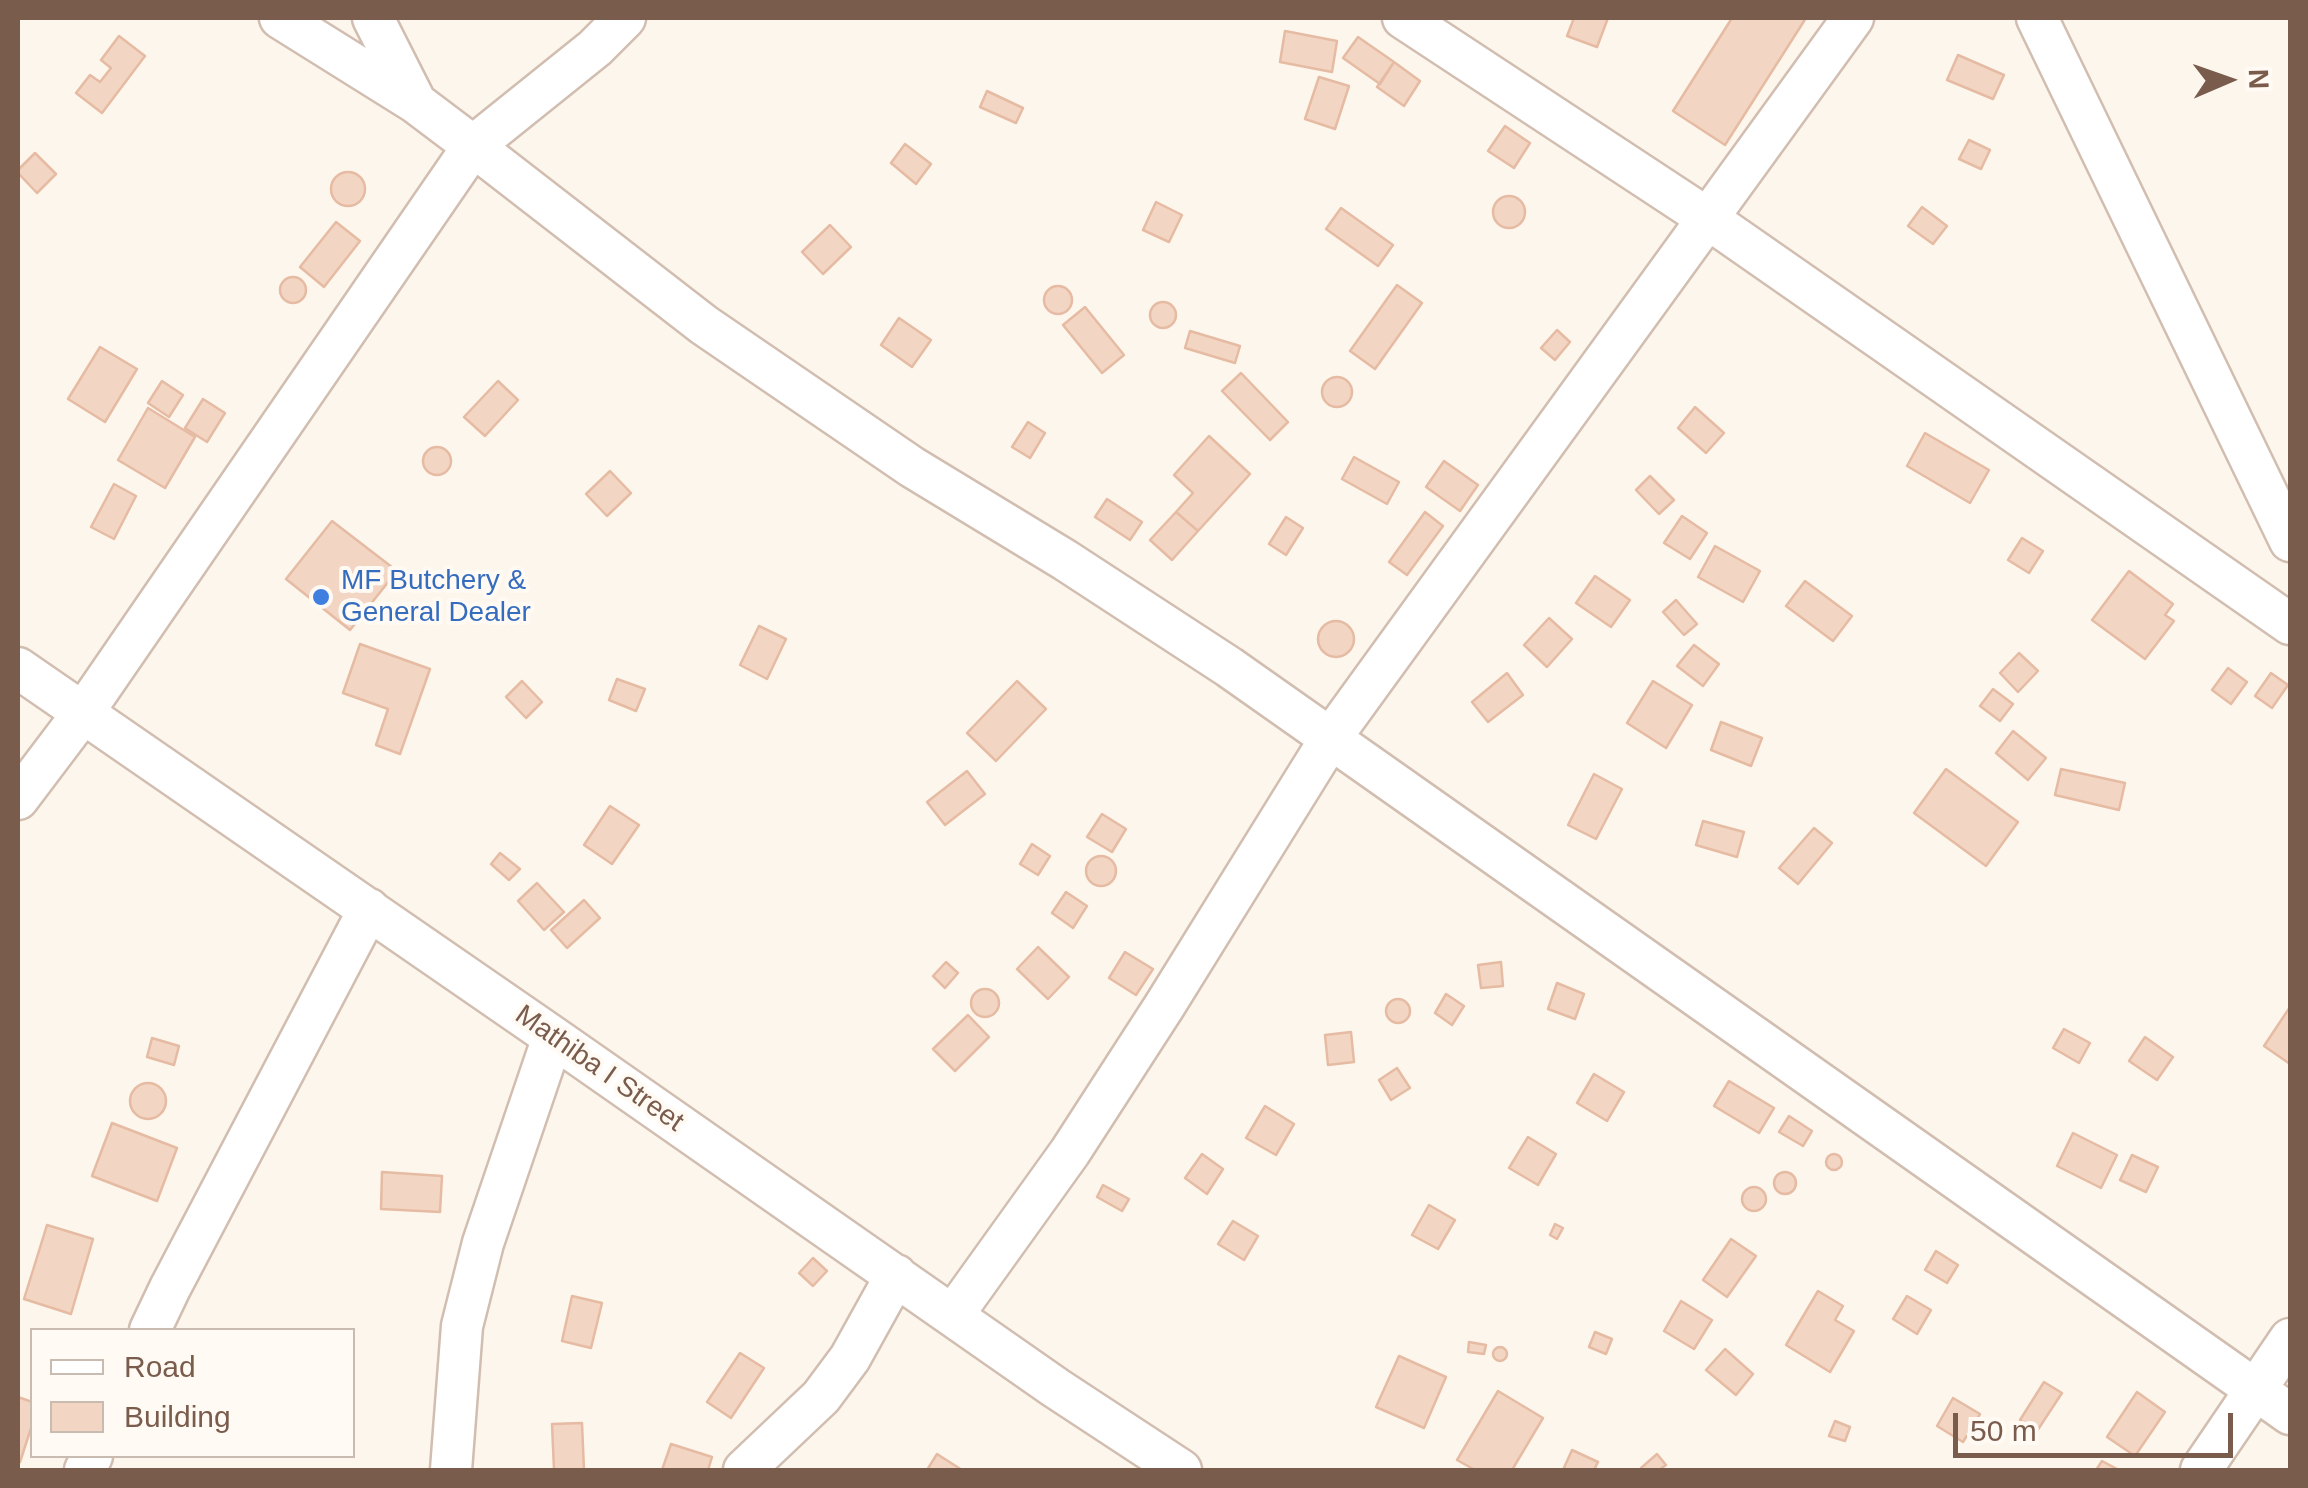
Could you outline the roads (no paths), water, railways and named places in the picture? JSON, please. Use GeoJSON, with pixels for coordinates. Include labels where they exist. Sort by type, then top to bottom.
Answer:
{"type":"FeatureCollection","features":[{"type":"Feature","properties":{"kind":"street"},"geometry":{"type":"LineString","coordinates":[[280,18],[416,103],[704,325],[912,468],[1065,560],[1229,667],[2290,1414]]}},
{"type":"Feature","properties":{"kind":"street"},"geometry":{"type":"LineString","coordinates":[[373,18],[416,103]]}},
{"type":"Feature","properties":{"kind":"street"},"geometry":{"type":"LineString","coordinates":[[18,799],[83,713],[472,146],[595,48],[625,18]]}},
{"type":"Feature","properties":{"kind":"street"},"geometry":{"type":"LineString","coordinates":[[1403,18],[1708,218],[2290,624]]}},
{"type":"Feature","properties":{"kind":"street"},"geometry":{"type":"LineString","coordinates":[[952,1315],[1070,1152],[1330,740],[1853,18]]}},
{"type":"Feature","properties":{"kind":"street"},"geometry":{"type":"LineString","coordinates":[[2037,18],[2290,541]]}},
{"type":"Feature","properties":{"kind":"street","name":"Mathiba I Street"},"geometry":{"type":"LineString","coordinates":[[18,668],[1180,1470]]}},
{"type":"Feature","properties":{"kind":"street"},"geometry":{"type":"LineString","coordinates":[[151,1328],[369,909]]}},
{"type":"Feature","properties":{"kind":"street"},"geometry":{"type":"LineString","coordinates":[[451,1470],[462,1326],[483,1244],[553,1037]]}},
{"type":"Feature","properties":{"kind":"street"},"geometry":{"type":"LineString","coordinates":[[744,1470],[821,1397],[850,1358],[896,1276]]}},
{"type":"Feature","properties":{"kind":"street"},"geometry":{"type":"LineString","coordinates":[[2201,1470],[2290,1339]]}},
{"type":"Feature","properties":{"kind":"place","name":"MF Butchery & General Dealer"},"geometry":{"type":"Point","coordinates":[321,597]}}]}
